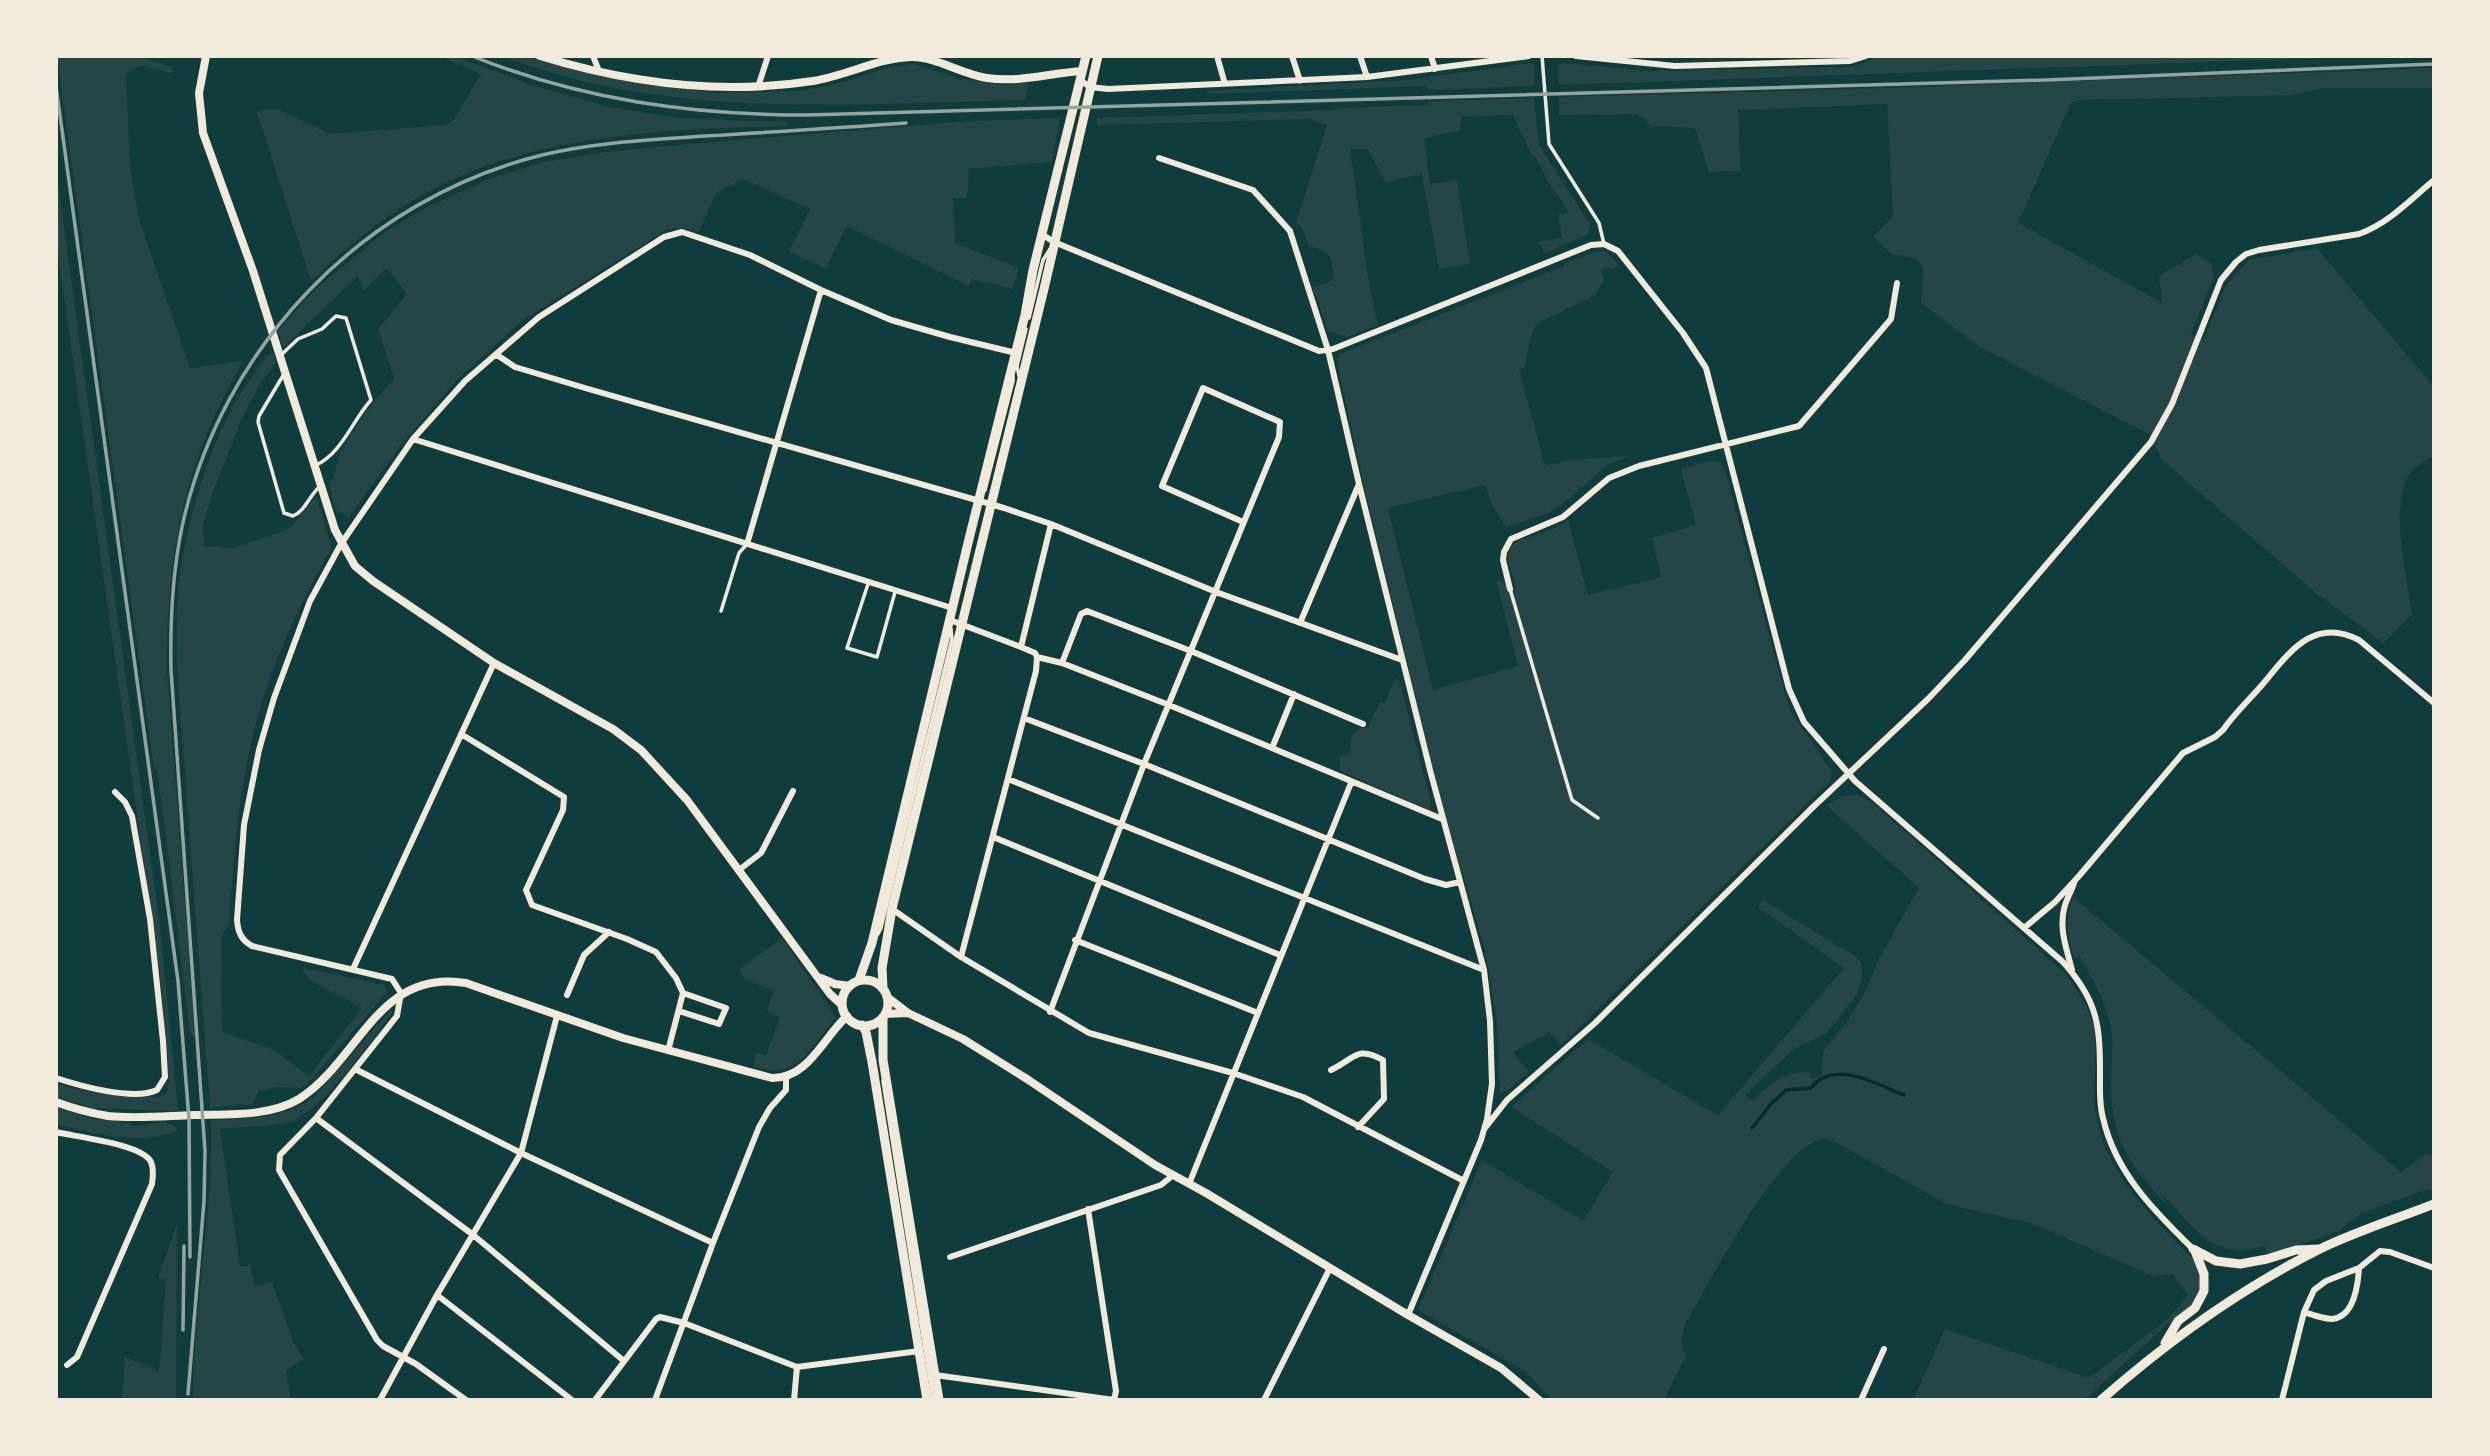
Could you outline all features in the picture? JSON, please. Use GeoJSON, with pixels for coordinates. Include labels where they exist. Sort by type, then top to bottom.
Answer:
{"type":"FeatureCollection","features":[{"type":"Feature","properties":{"kind":"main road"},"geometry":{"type":"LineString","coordinates":[[859,981],[872,943],[1086,56]]}},
{"type":"Feature","properties":{"kind":"main road"},"geometry":{"type":"LineString","coordinates":[[939,1400],[881,1045],[887,1007],[882,968],[892,909],[1098,56]]}},
{"type":"Feature","properties":{"kind":"main road"},"geometry":{"type":"LineString","coordinates":[[885,993],[876,983],[859,981],[850,986],[842,1005],[847,1016],[862,1025],[866,1032],[873,1062],[927,1400]]}},
{"type":"Feature","properties":{"kind":"main road"},"geometry":{"type":"LineString","coordinates":[[862,1025],[869,1025],[884,1016]]}},
{"type":"Feature","properties":{"kind":"main road"},"geometry":{"type":"LineString","coordinates":[[2101,1400],[2163,1348],[2238,1294],[2321,1249],[2434,1205]]}},
{"type":"Feature","properties":{"kind":"main road"},"geometry":{"type":"LineString","coordinates":[[2193,1248],[2216,1261],[2240,1264],[2296,1250],[2321,1249]]}},
{"type":"Feature","properties":{"kind":"main road"},"geometry":{"type":"LineString","coordinates":[[2163,1348],[2178,1321],[2195,1308],[2204,1291],[2201,1261],[2193,1248]]}},
{"type":"Feature","properties":{"kind":"street"},"geometry":{"type":"LineString","coordinates":[[206,56],[199,93],[204,133],[253,271],[320,486],[341,544],[355,566],[494,663],[613,729],[642,750],[687,800],[830,994],[842,1005]]}},
{"type":"Feature","properties":{"kind":"street"},"geometry":{"type":"LineString","coordinates":[[540,56],[599,71],[681,84],[758,87],[824,79],[892,60],[917,56],[966,74],[999,79],[1080,80],[1090,87],[1108,89],[1367,78],[1529,56]]}},
{"type":"Feature","properties":{"kind":"street"},"geometry":{"type":"LineString","coordinates":[[593,56],[599,71]]}},
{"type":"Feature","properties":{"kind":"street"},"geometry":{"type":"LineString","coordinates":[[758,87],[768,56]]}},
{"type":"Feature","properties":{"kind":"street"},"geometry":{"type":"LineString","coordinates":[[1217,56],[1224,84]]}},
{"type":"Feature","properties":{"kind":"street"},"geometry":{"type":"LineString","coordinates":[[1292,56],[1300,81]]}},
{"type":"Feature","properties":{"kind":"street"},"geometry":{"type":"LineString","coordinates":[[1360,56],[1367,78]]}},
{"type":"Feature","properties":{"kind":"street"},"geometry":{"type":"LineString","coordinates":[[1431,56],[1435,69]]}},
{"type":"Feature","properties":{"kind":"street"},"geometry":{"type":"LineString","coordinates":[[1576,56],[1675,66],[1850,61],[1866,56]]}},
{"type":"Feature","properties":{"kind":"street"},"geometry":{"type":"LineString","coordinates":[[1159,158],[1253,190],[1290,231],[1328,350],[1442,819],[1484,970],[1490,1021],[1490,1099],[1487,1119],[1408,1315]]}},
{"type":"Feature","properties":{"kind":"street"},"geometry":{"type":"LineString","coordinates":[[1485,1128],[1507,1100],[1595,1023],[1965,660],[2151,442],[2172,404],[2216,290],[2227,271],[2246,254],[2259,250],[2359,234],[2373,229],[2434,180]]}},
{"type":"Feature","properties":{"kind":"street"},"geometry":{"type":"LineString","coordinates":[[466,1400],[377,1340],[279,1170],[280,1155],[316,1118],[397,1016],[401,993],[392,979],[251,946],[240,936],[237,920],[244,825],[259,750],[274,698],[310,601],[341,544],[413,439],[464,382],[539,317],[675,232],[750,255],[891,320],[1016,353]]}},
{"type":"Feature","properties":{"kind":"street"},"geometry":{"type":"LineString","coordinates":[[1043,235],[1054,242],[1312,350],[1328,350],[1591,244],[1604,244],[1622,254],[1700,357],[1709,379],[1796,708],[1813,734],[1855,781],[2073,973],[2087,995],[2100,1035],[2101,1105],[2109,1140],[2121,1166],[2137,1189],[2155,1212],[2193,1248]]}},
{"type":"Feature","properties":{"kind":"street"},"geometry":{"type":"LineString","coordinates":[[1510,589],[1503,560],[1511,539],[1563,517],[1609,478],[1622,471],[1799,426],[1891,318],[1897,283]]}},
{"type":"Feature","properties":{"kind":"street"},"geometry":{"type":"LineString","coordinates":[[747,544],[821,290]]}},
{"type":"Feature","properties":{"kind":"street"},"geometry":{"type":"LineString","coordinates":[[497,355],[515,367],[1051,524],[1216,592],[1402,660]]}},
{"type":"Feature","properties":{"kind":"street"},"geometry":{"type":"LineString","coordinates":[[1050,1012],[1144,764],[1279,437],[1280,422],[1203,388],[1162,486],[1243,522]]}},
{"type":"Feature","properties":{"kind":"street"},"geometry":{"type":"LineString","coordinates":[[413,439],[433,448],[952,608]]}},
{"type":"Feature","properties":{"kind":"street"},"geometry":{"type":"LineString","coordinates":[[1300,623],[1359,484]]}},
{"type":"Feature","properties":{"kind":"street"},"geometry":{"type":"LineString","coordinates":[[1021,647],[1051,524]]}},
{"type":"Feature","properties":{"kind":"street"},"geometry":{"type":"LineString","coordinates":[[1062,663],[1081,614],[1087,611],[1191,651],[1363,724]]}},
{"type":"Feature","properties":{"kind":"street"},"geometry":{"type":"LineString","coordinates":[[950,620],[1021,647],[1035,653],[1037,657],[1037,671],[961,957]]}},
{"type":"Feature","properties":{"kind":"street"},"geometry":{"type":"LineString","coordinates":[[2024,928],[2075,881],[2183,753],[2223,730],[2292,650],[2310,636],[2326,631],[2346,633],[2359,640],[2434,703]]}},
{"type":"Feature","properties":{"kind":"street"},"geometry":{"type":"LineString","coordinates":[[1037,657],[1062,663],[1169,705],[1442,819]]}},
{"type":"Feature","properties":{"kind":"street"},"geometry":{"type":"LineString","coordinates":[[353,969],[494,663]]}},
{"type":"Feature","properties":{"kind":"street"},"geometry":{"type":"LineString","coordinates":[[1272,748],[1294,694]]}},
{"type":"Feature","properties":{"kind":"street"},"geometry":{"type":"LineString","coordinates":[[1024,718],[1426,879],[1446,885],[1460,883]]}},
{"type":"Feature","properties":{"kind":"street"},"geometry":{"type":"LineString","coordinates":[[461,734],[564,797],[563,810],[526,890],[532,905],[656,952],[676,978],[682,993],[668,1051]]}},
{"type":"Feature","properties":{"kind":"street"},"geometry":{"type":"LineString","coordinates":[[1008,779],[1484,970]]}},
{"type":"Feature","properties":{"kind":"street"},"geometry":{"type":"LineString","coordinates":[[1189,1184],[1351,783]]}},
{"type":"Feature","properties":{"kind":"street"},"geometry":{"type":"LineString","coordinates":[[739,870],[761,853],[793,791]]}},
{"type":"Feature","properties":{"kind":"street"},"geometry":{"type":"LineString","coordinates":[[56,1078],[86,1088],[146,1093],[157,1090],[164,1077],[158,988],[141,868],[132,816],[125,802],[115,792]]}},
{"type":"Feature","properties":{"kind":"street"},"geometry":{"type":"LineString","coordinates":[[993,837],[1280,955]]}},
{"type":"Feature","properties":{"kind":"street"},"geometry":{"type":"LineString","coordinates":[[2073,973],[2063,933],[2063,922],[2064,909],[2075,881]]}},
{"type":"Feature","properties":{"kind":"street"},"geometry":{"type":"LineString","coordinates":[[892,909],[961,957],[1089,1033],[1233,1073],[1303,1097],[1464,1181]]}},
{"type":"Feature","properties":{"kind":"street"},"geometry":{"type":"LineString","coordinates":[[567,995],[584,955],[609,932]]}},
{"type":"Feature","properties":{"kind":"street"},"geometry":{"type":"LineString","coordinates":[[1076,940],[1258,1013]]}},
{"type":"Feature","properties":{"kind":"street"},"geometry":{"type":"LineString","coordinates":[[818,977],[835,984],[850,986]]}},
{"type":"Feature","properties":{"kind":"street"},"geometry":{"type":"LineString","coordinates":[[56,1102],[91,1113],[129,1117],[243,1113],[287,1105],[307,1093],[387,1003],[401,993],[429,984],[456,981],[668,1051],[772,1078],[786,1077],[801,1070],[847,1016]]}},
{"type":"Feature","properties":{"kind":"street"},"geometry":{"type":"LineString","coordinates":[[679,1011],[719,1024],[726,1008],[682,993]]}},
{"type":"Feature","properties":{"kind":"street"},"geometry":{"type":"LineString","coordinates":[[885,993],[908,1013],[963,1039],[1172,1176],[1501,1368],[1539,1400]]}},
{"type":"Feature","properties":{"kind":"street"},"geometry":{"type":"LineString","coordinates":[[884,1016],[908,1013]]}},
{"type":"Feature","properties":{"kind":"street"},"geometry":{"type":"LineString","coordinates":[[380,1400],[472,1234],[521,1153],[557,1016]]}},
{"type":"Feature","properties":{"kind":"street"},"geometry":{"type":"LineString","coordinates":[[1331,1070],[1345,1064],[1356,1053],[1369,1052],[1382,1060],[1384,1099],[1358,1127]]}},
{"type":"Feature","properties":{"kind":"street"},"geometry":{"type":"LineString","coordinates":[[355,1069],[521,1153],[713,1243]]}},
{"type":"Feature","properties":{"kind":"street"},"geometry":{"type":"LineString","coordinates":[[655,1400],[713,1243],[760,1127],[770,1108],[786,1090],[786,1077]]}},
{"type":"Feature","properties":{"kind":"street"},"geometry":{"type":"LineString","coordinates":[[1490,1099],[1507,1100]]}},
{"type":"Feature","properties":{"kind":"street"},"geometry":{"type":"LineString","coordinates":[[316,1118],[472,1234],[624,1361]]}},
{"type":"Feature","properties":{"kind":"street"},"geometry":{"type":"LineString","coordinates":[[56,1132],[138,1149],[151,1161],[153,1171],[152,1184],[77,1357],[67,1365]]}},
{"type":"Feature","properties":{"kind":"street"},"geometry":{"type":"LineString","coordinates":[[950,1257],[1161,1185],[1172,1176]]}},
{"type":"Feature","properties":{"kind":"street"},"geometry":{"type":"LineString","coordinates":[[935,1376],[1114,1400],[1115,1391],[1088,1209]]}},
{"type":"Feature","properties":{"kind":"street"},"geometry":{"type":"LineString","coordinates":[[2282,1400],[2304,1312],[2319,1285],[2359,1268],[2380,1251],[2389,1251],[2434,1268]]}},
{"type":"Feature","properties":{"kind":"street"},"geometry":{"type":"LineString","coordinates":[[1264,1400],[1330,1268]]}},
{"type":"Feature","properties":{"kind":"street"},"geometry":{"type":"LineString","coordinates":[[2304,1312],[2327,1319],[2342,1315],[2350,1306],[2358,1285],[2359,1268]]}},
{"type":"Feature","properties":{"kind":"street"},"geometry":{"type":"LineString","coordinates":[[438,1295],[572,1400]]}},
{"type":"Feature","properties":{"kind":"street"},"geometry":{"type":"LineString","coordinates":[[595,1400],[656,1319],[666,1317],[797,1367],[919,1350]]}},
{"type":"Feature","properties":{"kind":"street"},"geometry":{"type":"LineString","coordinates":[[1861,1400],[1884,1349]]}},
{"type":"Feature","properties":{"kind":"street"},"geometry":{"type":"LineString","coordinates":[[794,1400],[797,1367]]}},
{"type":"Feature","properties":{"kind":"lane"},"geometry":{"type":"LineString","coordinates":[[1542,56],[1549,144],[1599,223],[1604,244]]}},
{"type":"Feature","properties":{"kind":"lane"},"geometry":{"type":"LineString","coordinates":[[280,356],[298,339],[322,329],[336,316],[346,318],[371,400],[360,412],[333,455],[314,466]]}},
{"type":"Feature","properties":{"kind":"lane"},"geometry":{"type":"LineString","coordinates":[[285,373],[257,422],[284,513],[298,515],[309,496],[320,486]]}},
{"type":"Feature","properties":{"kind":"lane"},"geometry":{"type":"LineString","coordinates":[[721,611],[739,554],[747,544]]}},
{"type":"Feature","properties":{"kind":"lane"},"geometry":{"type":"LineString","coordinates":[[869,581],[846,648],[877,657],[896,589]]}},
{"type":"Feature","properties":{"kind":"lane"},"geometry":{"type":"LineString","coordinates":[[1510,589],[1572,800],[1598,818]]}},
{"type":"Feature","properties":{"kind":"lane"},"geometry":{"type":"LineString","coordinates":[[885,1071],[882,1082],[933,1400]]}},
{"type":"Feature","properties":{"kind":"shaded area"},"geometry":{"type":"Polygon","coordinates":[[[57,56],[142,56],[173,67],[171,73],[141,65],[126,74],[130,165],[138,216],[190,368],[243,361],[206,435],[193,473],[182,510],[170,588],[167,671],[193,1037],[190,1030],[157,769],[154,769],[57,56]]]}},
{"type":"Feature","properties":{"kind":"shaded area"},"geometry":{"type":"Polygon","coordinates":[[[440,56],[455,56],[535,86],[610,107],[678,118],[788,122],[787,126],[695,129],[601,139],[509,158],[465,174],[409,203],[365,234],[311,281],[257,112],[272,109],[282,111],[330,134],[444,125],[454,120],[481,74],[440,56]]]}},
{"type":"Feature","properties":{"kind":"shaded area"},"geometry":{"type":"Polygon","coordinates":[[[503,56],[524,56],[633,83],[717,93],[798,91],[836,84],[894,66],[914,64],[962,79],[1006,85],[1028,82],[1026,100],[762,104],[630,91],[566,77],[503,56]]]}},
{"type":"Feature","properties":{"kind":"shaded area"},"geometry":{"type":"Polygon","coordinates":[[[1876,56],[2375,56],[1559,85],[1558,65],[1563,63],[1649,71],[1850,67],[1876,56]]]}},
{"type":"Feature","properties":{"kind":"shaded area"},"geometry":{"type":"Polygon","coordinates":[[[1531,63],[1534,65],[1534,86],[1428,90],[1427,86],[1208,94],[1207,91],[1406,80],[1531,63]]]}},
{"type":"Feature","properties":{"kind":"shaded area"},"geometry":{"type":"Polygon","coordinates":[[[2434,68],[2434,85],[2431,88],[2322,88],[2294,95],[2078,100],[2071,103],[2018,223],[2162,303],[2159,276],[2196,254],[2212,264],[2214,277],[2191,334],[2204,340],[2225,287],[2249,260],[2317,248],[2434,387],[2434,455],[2409,475],[2401,500],[2400,532],[2412,615],[2383,643],[2316,593],[2162,460],[2149,434],[1978,346],[1921,303],[1923,268],[1916,258],[1892,254],[1873,237],[1893,217],[1887,104],[1738,110],[1741,171],[1709,172],[1695,128],[1652,126],[1637,114],[1559,115],[1559,97],[2434,68]]]}},
{"type":"Feature","properties":{"kind":"shaded area"},"geometry":{"type":"Polygon","coordinates":[[[1534,98],[1539,145],[1590,224],[1588,234],[1545,253],[1539,242],[1562,238],[1558,214],[1569,212],[1547,180],[1535,155],[1532,156],[1513,115],[1462,117],[1459,131],[1424,138],[1430,184],[1457,180],[1470,264],[1439,269],[1422,174],[1385,182],[1368,149],[1350,149],[1368,277],[1378,325],[1346,337],[1328,331],[1313,288],[1334,279],[1331,261],[1322,250],[1309,247],[1301,226],[1296,223],[1327,125],[1309,119],[1097,125],[1097,118],[1333,110],[1428,105],[1428,101],[1534,98]]]}},
{"type":"Feature","properties":{"kind":"shaded area"},"geometry":{"type":"Polygon","coordinates":[[[1060,118],[1052,162],[968,169],[966,198],[953,198],[955,243],[1019,268],[1013,289],[972,279],[969,286],[847,226],[826,268],[789,252],[810,209],[743,179],[716,193],[699,231],[682,228],[666,230],[520,322],[455,382],[400,446],[349,517],[336,511],[329,483],[335,476],[342,451],[357,424],[394,378],[378,329],[407,294],[386,268],[364,291],[357,276],[283,348],[278,331],[315,289],[386,231],[429,206],[487,180],[543,162],[605,152],[970,121],[1060,118]]]}},
{"type":"Feature","properties":{"kind":"shaded area"},"geometry":{"type":"Polygon","coordinates":[[[56,169],[160,926],[178,1111],[93,1108],[56,1097],[56,1083],[105,1094],[160,1097],[167,1092],[169,1082],[162,992],[56,240],[56,169]]]}},
{"type":"Feature","properties":{"kind":"shaded area"},"geometry":{"type":"Polygon","coordinates":[[[1597,251],[1605,251],[1619,265],[1613,269],[1605,267],[1601,272],[1604,280],[1594,296],[1536,324],[1525,367],[1519,369],[1545,466],[1569,460],[1631,456],[1607,465],[1550,512],[1507,528],[1493,506],[1485,485],[1388,508],[1433,690],[1518,666],[1496,580],[1503,582],[1507,590],[1516,588],[1508,561],[1509,549],[1517,541],[1553,529],[1568,520],[1588,595],[1661,577],[1652,538],[1696,525],[1681,469],[1709,461],[1720,462],[1725,470],[1789,709],[1832,772],[1829,782],[1561,1045],[1549,1032],[1513,1052],[1529,1072],[1500,1093],[1496,1016],[1486,954],[1445,814],[1420,715],[1337,362],[1340,354],[1597,251]]]}},
{"type":"Feature","properties":{"kind":"shaded area"},"geometry":{"type":"Polygon","coordinates":[[[271,353],[275,357],[275,364],[259,385],[242,418],[213,492],[202,528],[205,546],[233,548],[281,532],[293,525],[307,504],[316,497],[332,547],[283,645],[256,722],[236,836],[229,924],[221,937],[222,1032],[272,1049],[309,1076],[362,1008],[310,980],[303,972],[305,968],[384,985],[387,992],[307,1085],[300,1088],[276,1087],[259,1091],[253,1104],[210,1108],[177,669],[178,592],[191,518],[215,444],[238,399],[260,364],[271,353]]]}},
{"type":"Feature","properties":{"kind":"shaded area"},"geometry":{"type":"Polygon","coordinates":[[[1395,679],[1399,680],[1432,806],[1430,810],[1340,771],[1340,756],[1349,754],[1352,736],[1360,728],[1368,728],[1380,702],[1385,703],[1395,679]]]}},
{"type":"Feature","properties":{"kind":"shaded area"},"geometry":{"type":"Polygon","coordinates":[[[1857,795],[1873,803],[2066,974],[2086,1006],[2094,1027],[2096,1114],[2109,1156],[2133,1194],[2194,1260],[2200,1270],[2200,1292],[2192,1304],[2084,1400],[1913,1400],[1945,1329],[2089,1378],[2168,1319],[2188,1295],[2172,1274],[2153,1276],[2034,1224],[1947,1204],[1839,1144],[1824,1139],[1807,1146],[1787,1164],[1746,1219],[1685,1325],[1681,1341],[1686,1356],[1664,1400],[1552,1400],[1525,1371],[1418,1310],[1482,1160],[1583,1221],[1613,1172],[1511,1107],[1588,1039],[1718,1115],[1844,968],[1758,907],[1763,900],[1855,956],[1861,962],[1862,979],[1856,996],[1826,1034],[1795,1048],[1745,1095],[1752,1101],[1778,1080],[1792,1074],[1810,1072],[1811,1078],[1822,1076],[1824,1050],[1846,1024],[1868,987],[1876,964],[1919,888],[1826,805],[1843,796],[1857,795]]]}},
{"type":"Feature","properties":{"kind":"shaded area"},"geometry":{"type":"Polygon","coordinates":[[[2073,897],[2401,1172],[2426,1154],[2434,1157],[2434,1189],[2360,1214],[2339,1231],[2269,1255],[2264,1246],[2244,1250],[2228,1249],[2202,1236],[2156,1188],[2170,1209],[2153,1190],[2130,1159],[2118,1135],[2112,1102],[2111,1025],[2095,985],[2079,956],[2074,958],[2068,935],[2073,897]]]}},
{"type":"Feature","properties":{"kind":"shaded area"},"geometry":{"type":"Polygon","coordinates":[[[782,938],[836,1017],[802,1059],[782,1069],[769,1070],[753,1067],[756,1053],[766,1056],[780,1017],[770,1014],[767,1009],[774,991],[748,981],[739,969],[782,938]]]}},
{"type":"Feature","properties":{"kind":"shaded area"},"geometry":{"type":"Polygon","coordinates":[[[391,1009],[393,1011],[384,1024],[346,1073],[303,1115],[282,1124],[220,1129],[240,1267],[250,1265],[255,1286],[272,1282],[293,1341],[303,1359],[286,1371],[291,1400],[193,1400],[196,1330],[209,1190],[211,1120],[277,1114],[314,1097],[391,1009]]]}},
{"type":"Feature","properties":{"kind":"shaded area"},"geometry":{"type":"Polygon","coordinates":[[[56,1107],[93,1119],[130,1123],[132,1126],[165,1122],[177,1128],[176,1132],[161,1136],[116,1137],[56,1124],[56,1107]]]}},
{"type":"Feature","properties":{"kind":"shaded area"},"geometry":{"type":"Polygon","coordinates":[[[177,1224],[176,1400],[122,1400],[125,1357],[159,1371],[166,1281],[158,1277],[177,1224]]]}},
{"type":"Feature","properties":{"kind":"waterway"},"geometry":{"type":"LineString","coordinates":[[1752,1128],[1786,1090],[1811,1088],[1821,1079],[1832,1075],[1857,1076],[1904,1095]]}},
{"type":"Feature","properties":{"kind":"railway"},"geometry":{"type":"LineString","coordinates":[[472,56],[554,84],[637,102],[722,112],[808,115],[2046,80],[2434,64]]}},
{"type":"Feature","properties":{"kind":"railway"},"geometry":{"type":"LineString","coordinates":[[56,86],[178,981],[189,1119],[190,1257]]}},
{"type":"Feature","properties":{"kind":"railway"},"geometry":{"type":"LineString","coordinates":[[188,1394],[204,1201],[205,1151],[171,670],[171,616],[182,527],[201,461],[230,399],[266,342],[310,290],[360,245],[416,206],[477,176],[542,155],[603,144],[906,123]]}},
{"type":"Feature","properties":{"kind":"railway"},"geometry":{"type":"LineString","coordinates":[[183,1330],[184,1246]]}}]}
